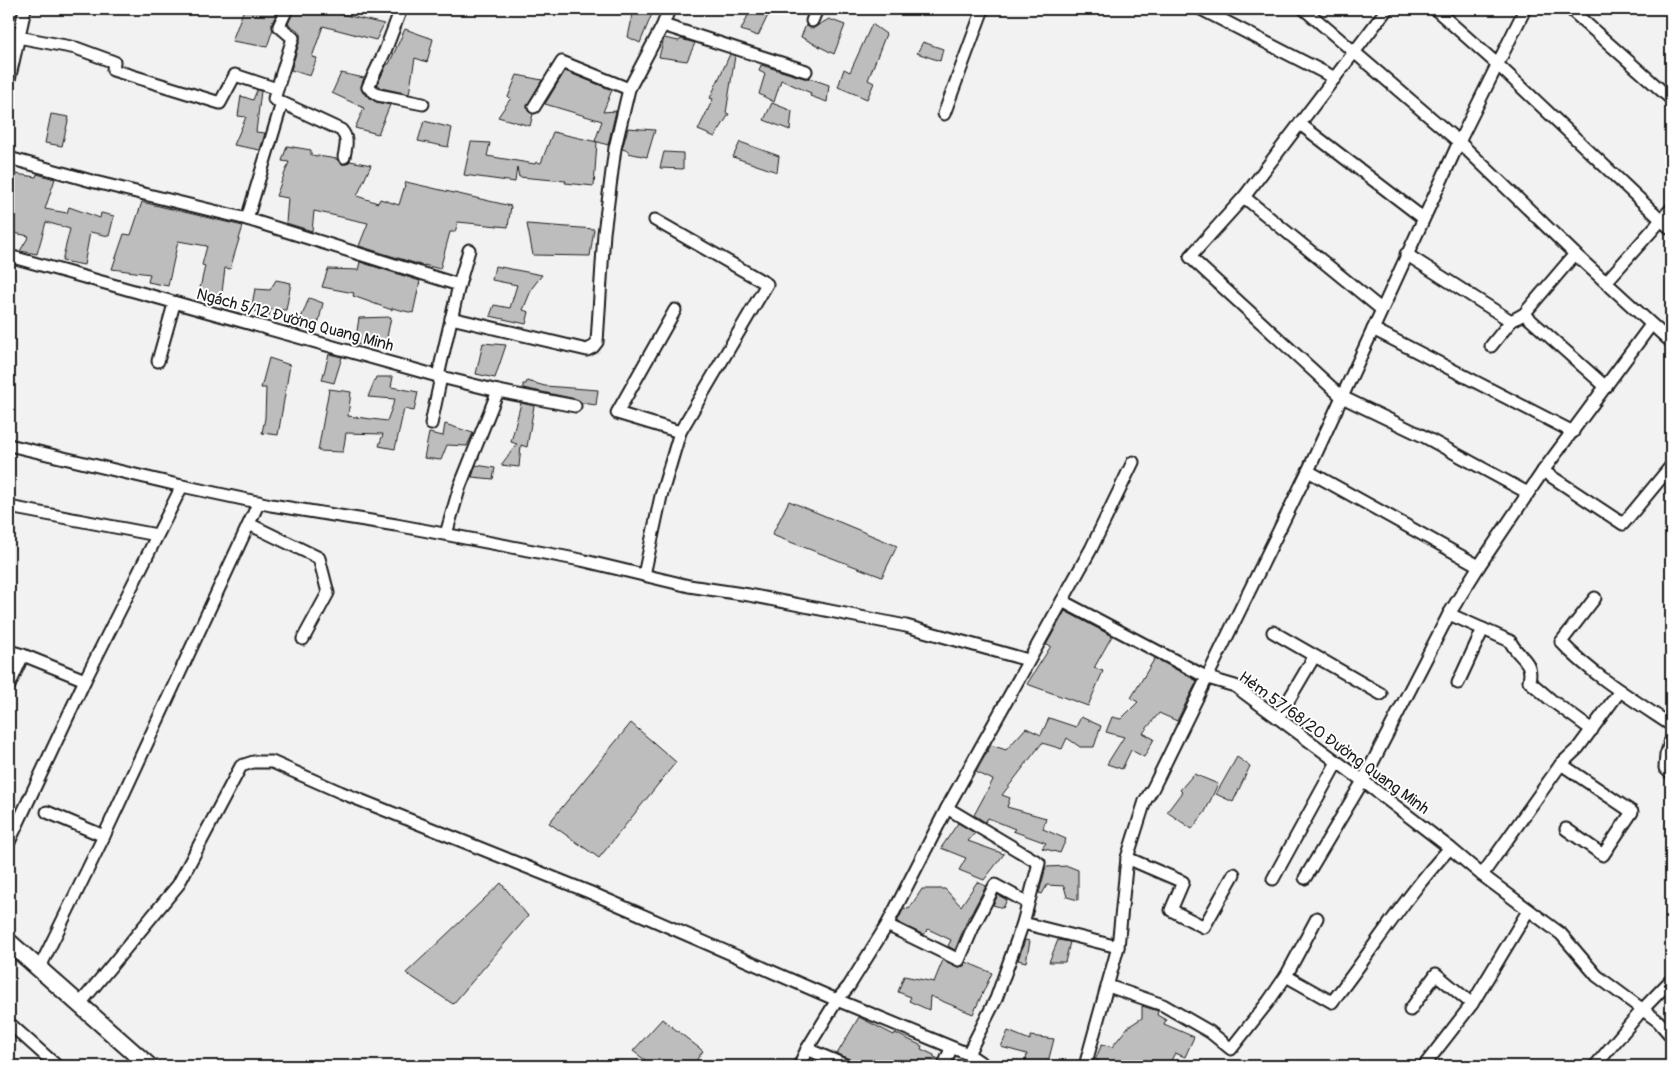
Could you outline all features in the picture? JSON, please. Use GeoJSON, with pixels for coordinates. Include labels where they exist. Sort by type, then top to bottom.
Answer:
{"type":"FeatureCollection","features":[{"type":"Feature","properties":{"kind":"street"},"geometry":{"type":"LineString","coordinates":[[9,80],[12,55],[25,9]]}},
{"type":"Feature","properties":{"kind":"street"},"geometry":{"type":"LineString","coordinates":[[287,9],[279,26],[293,38],[274,99],[341,130],[347,141],[344,157]]}},
{"type":"Feature","properties":{"kind":"street"},"geometry":{"type":"LineString","coordinates":[[401,9],[368,88],[378,95],[423,104]]}},
{"type":"Feature","properties":{"kind":"street"},"geometry":{"type":"LineString","coordinates":[[451,318],[587,350],[597,342],[604,233],[615,148],[629,89],[663,25],[669,9]]}},
{"type":"Feature","properties":{"kind":"street"},"geometry":{"type":"LineString","coordinates":[[812,21],[816,9]]}},
{"type":"Feature","properties":{"kind":"street"},"geometry":{"type":"LineString","coordinates":[[944,114],[984,9]]}},
{"type":"Feature","properties":{"kind":"street"},"geometry":{"type":"LineString","coordinates":[[1200,9],[1335,78]]}},
{"type":"Feature","properties":{"kind":"street"},"geometry":{"type":"LineString","coordinates":[[1304,9],[1459,142],[1574,254],[1671,342]]}},
{"type":"Feature","properties":{"kind":"street"},"geometry":{"type":"LineString","coordinates":[[1386,9],[1244,197],[1190,257],[1342,397],[1423,436],[1528,492]]}},
{"type":"Feature","properties":{"kind":"street"},"geometry":{"type":"LineString","coordinates":[[1435,9],[1497,64],[1671,229]]}},
{"type":"Feature","properties":{"kind":"street"},"geometry":{"type":"LineString","coordinates":[[1085,1066],[1118,947],[1127,858],[1145,801],[1208,678],[1308,471],[1406,254],[1525,9]]}},
{"type":"Feature","properties":{"kind":"street"},"geometry":{"type":"LineString","coordinates":[[1570,9],[1671,99]]}},
{"type":"Feature","properties":{"kind":"street"},"geometry":{"type":"LineString","coordinates":[[663,25],[806,72]]}},
{"type":"Feature","properties":{"kind":"street"},"geometry":{"type":"LineString","coordinates":[[18,37],[76,48],[114,62],[113,70],[220,103],[235,75],[277,89]]}},
{"type":"Feature","properties":{"kind":"street"},"geometry":{"type":"LineString","coordinates":[[534,107],[562,62],[629,89]]}},
{"type":"Feature","properties":{"kind":"street"},"geometry":{"type":"LineString","coordinates":[[247,219],[282,103]]}},
{"type":"Feature","properties":{"kind":"street"},"geometry":{"type":"LineString","coordinates":[[1300,124],[1423,218]]}},
{"type":"Feature","properties":{"kind":"street"},"geometry":{"type":"LineString","coordinates":[[9,158],[94,182],[247,219],[459,285]]}},
{"type":"Feature","properties":{"kind":"street"},"geometry":{"type":"LineString","coordinates":[[1244,197],[1382,309]]}},
{"type":"Feature","properties":{"kind":"street"},"geometry":{"type":"LineString","coordinates":[[1606,282],[1671,209]]}},
{"type":"Feature","properties":{"kind":"street"},"geometry":{"type":"LineString","coordinates":[[644,575],[661,496],[680,432],[767,284],[655,220]]}},
{"type":"Feature","properties":{"kind":"street"},"geometry":{"type":"LineString","coordinates":[[431,424],[451,318],[469,250]]}},
{"type":"Feature","properties":{"kind":"street"},"geometry":{"type":"LineString","coordinates":[[1406,254],[1511,321]]}},
{"type":"Feature","properties":{"kind":"street"},"geometry":{"type":"LineString","coordinates":[[1491,346],[1511,321],[1524,314],[1574,254]]}},
{"type":"Feature","properties":{"kind":"street","name":"Ngách 5/12 Đường Quang Minh"},"geometry":{"type":"LineString","coordinates":[[9,256],[174,304],[440,377],[498,391],[575,406]]}},
{"type":"Feature","properties":{"kind":"street"},"geometry":{"type":"LineString","coordinates":[[158,361],[174,304]]}},
{"type":"Feature","properties":{"kind":"street"},"geometry":{"type":"LineString","coordinates":[[675,310],[617,413],[680,432]]}},
{"type":"Feature","properties":{"kind":"street"},"geometry":{"type":"LineString","coordinates":[[1524,314],[1606,387]]}},
{"type":"Feature","properties":{"kind":"street"},"geometry":{"type":"LineString","coordinates":[[1305,878],[1363,781],[1449,614],[1528,492],[1651,324]]}},
{"type":"Feature","properties":{"kind":"street"},"geometry":{"type":"LineString","coordinates":[[1373,329],[1573,432]]}},
{"type":"Feature","properties":{"kind":"street"},"geometry":{"type":"LineString","coordinates":[[446,534],[460,486],[498,391]]}},
{"type":"Feature","properties":{"kind":"street"},"geometry":{"type":"LineString","coordinates":[[9,445],[258,502],[446,534],[581,560],[689,586],[750,595],[906,626],[1028,660]]}},
{"type":"Feature","properties":{"kind":"street"},"geometry":{"type":"LineString","coordinates":[[799,1066],[807,1049],[837,1000],[849,986],[887,925],[1028,660],[1091,549],[1133,462]]}},
{"type":"Feature","properties":{"kind":"street"},"geometry":{"type":"LineString","coordinates":[[1543,471],[1623,524],[1671,466]]}},
{"type":"Feature","properties":{"kind":"street"},"geometry":{"type":"LineString","coordinates":[[1308,471],[1479,566]]}},
{"type":"Feature","properties":{"kind":"street"},"geometry":{"type":"LineString","coordinates":[[9,842],[85,680],[182,486]]}},
{"type":"Feature","properties":{"kind":"street"},"geometry":{"type":"LineString","coordinates":[[39,969],[104,836],[258,502]]}},
{"type":"Feature","properties":{"kind":"street"},"geometry":{"type":"LineString","coordinates":[[9,507],[157,535]]}},
{"type":"Feature","properties":{"kind":"street"},"geometry":{"type":"LineString","coordinates":[[248,524],[319,558],[328,593],[303,639]]}},
{"type":"Feature","properties":{"kind":"street"},"geometry":{"type":"LineString","coordinates":[[1596,598],[1561,642],[1574,655],[1620,691],[1671,725]]}},
{"type":"Feature","properties":{"kind":"street","name":"Hẻm 57/68/20 Đường Quang Minh"},"geometry":{"type":"LineString","coordinates":[[1062,601],[1208,678],[1235,686],[1363,781],[1528,911],[1561,934],[1597,976],[1658,1021],[1671,1036]]}},
{"type":"Feature","properties":{"kind":"street"},"geometry":{"type":"LineString","coordinates":[[1449,614],[1510,641],[1514,650],[1526,660],[1531,672],[1528,681],[1592,730]]}},
{"type":"Feature","properties":{"kind":"street"},"geometry":{"type":"LineString","coordinates":[[1458,683],[1483,629]]}},
{"type":"Feature","properties":{"kind":"street"},"geometry":{"type":"LineString","coordinates":[[1273,632],[1381,694]]}},
{"type":"Feature","properties":{"kind":"street"},"geometry":{"type":"LineString","coordinates":[[9,651],[85,680]]}},
{"type":"Feature","properties":{"kind":"street"},"geometry":{"type":"LineString","coordinates":[[9,686],[23,655]]}},
{"type":"Feature","properties":{"kind":"street"},"geometry":{"type":"LineString","coordinates":[[1278,718],[1314,657]]}},
{"type":"Feature","properties":{"kind":"street"},"geometry":{"type":"LineString","coordinates":[[1482,875],[1561,764],[1578,748],[1620,691]]}},
{"type":"Feature","properties":{"kind":"street"},"geometry":{"type":"LineString","coordinates":[[1668,771],[1666,755],[1671,740]]}},
{"type":"Feature","properties":{"kind":"street"},"geometry":{"type":"LineString","coordinates":[[78,1005],[178,885],[241,766],[253,762],[272,762],[340,792],[589,892],[837,1000],[968,1054],[986,1066]]}},
{"type":"Feature","properties":{"kind":"street"},"geometry":{"type":"LineString","coordinates":[[1273,879],[1337,762]]}},
{"type":"Feature","properties":{"kind":"street"},"geometry":{"type":"LineString","coordinates":[[1561,764],[1632,812],[1603,855],[1566,829]]}},
{"type":"Feature","properties":{"kind":"street"},"geometry":{"type":"LineString","coordinates":[[948,808],[1039,863],[1023,923],[996,999],[968,1054]]}},
{"type":"Feature","properties":{"kind":"street"},"geometry":{"type":"LineString","coordinates":[[47,812],[104,836]]}},
{"type":"Feature","properties":{"kind":"street"},"geometry":{"type":"LineString","coordinates":[[1286,976],[1332,1002],[1362,964],[1417,886],[1450,848]]}},
{"type":"Feature","properties":{"kind":"street"},"geometry":{"type":"LineString","coordinates":[[1127,858],[1183,882],[1171,910],[1204,927],[1234,874]]}},
{"type":"Feature","properties":{"kind":"street"},"geometry":{"type":"LineString","coordinates":[[887,925],[959,960],[974,925],[995,885],[1028,903]]}},
{"type":"Feature","properties":{"kind":"street"},"geometry":{"type":"LineString","coordinates":[[1424,1066],[1472,1004],[1528,911]]}},
{"type":"Feature","properties":{"kind":"street"},"geometry":{"type":"LineString","coordinates":[[1108,986],[1164,1006],[1210,1032],[1231,1049],[1286,976],[1317,918]]}},
{"type":"Feature","properties":{"kind":"street"},"geometry":{"type":"LineString","coordinates":[[1023,923],[1118,947]]}},
{"type":"Feature","properties":{"kind":"street"},"geometry":{"type":"LineString","coordinates":[[9,942],[149,1066]]}},
{"type":"Feature","properties":{"kind":"street"},"geometry":{"type":"LineString","coordinates":[[1410,1010],[1436,974],[1472,1004]]}},
{"type":"Feature","properties":{"kind":"street"},"geometry":{"type":"LineString","coordinates":[[1600,1064],[1642,1010],[1671,980]]}},
{"type":"Feature","properties":{"kind":"street"},"geometry":{"type":"LineString","coordinates":[[9,1024],[57,1066]]}},
{"type":"Feature","properties":{"kind":"street"},"geometry":{"type":"LineString","coordinates":[[944,1066],[951,1048]]}},
{"type":"Feature","properties":{"kind":"street"},"geometry":{"type":"LineString","coordinates":[[807,1049],[847,1066]]}},
{"type":"Feature","properties":{"kind":"building"},"geometry":{"type":"Polygon","coordinates":[[[244,9],[279,9],[272,23],[273,29],[267,47],[232,41],[244,9]]]}},
{"type":"Feature","properties":{"kind":"building"},"geometry":{"type":"Polygon","coordinates":[[[294,9],[333,9],[332,12],[384,24],[376,40],[323,26],[312,57],[317,58],[310,76],[291,70],[300,40],[300,32],[288,24],[294,9]]]}},
{"type":"Feature","properties":{"kind":"building"},"geometry":{"type":"Polygon","coordinates":[[[634,9],[654,9],[640,43],[628,37],[634,9]]]}},
{"type":"Feature","properties":{"kind":"building"},"geometry":{"type":"Polygon","coordinates":[[[751,9],[771,9],[758,36],[741,30],[751,9]]]}},
{"type":"Feature","properties":{"kind":"building"},"geometry":{"type":"Polygon","coordinates":[[[829,19],[845,25],[834,54],[801,37],[806,25],[813,28],[829,19]]]}},
{"type":"Feature","properties":{"kind":"building"},"geometry":{"type":"Polygon","coordinates":[[[872,24],[886,34],[868,80],[874,83],[867,99],[838,87],[844,69],[850,72],[872,24]]]}},
{"type":"Feature","properties":{"kind":"building"},"geometry":{"type":"Polygon","coordinates":[[[405,29],[433,39],[427,62],[415,58],[409,94],[381,88],[377,85],[405,29]]]}},
{"type":"Feature","properties":{"kind":"building"},"geometry":{"type":"Polygon","coordinates":[[[664,38],[679,41],[681,39],[695,43],[687,61],[659,57],[664,38]]]}},
{"type":"Feature","properties":{"kind":"building"},"geometry":{"type":"Polygon","coordinates":[[[923,42],[943,49],[940,61],[917,53],[923,42]]]}},
{"type":"Feature","properties":{"kind":"building"},"geometry":{"type":"Polygon","coordinates":[[[730,54],[735,56],[726,113],[729,114],[715,137],[698,130],[713,99],[710,98],[730,54]]]}},
{"type":"Feature","properties":{"kind":"building"},"geometry":{"type":"Polygon","coordinates":[[[761,65],[829,85],[827,102],[810,96],[811,93],[781,80],[774,102],[759,94],[765,74],[759,71],[761,65]]]}},
{"type":"Feature","properties":{"kind":"building"},"geometry":{"type":"Polygon","coordinates":[[[565,71],[612,90],[603,112],[616,111],[608,145],[595,141],[602,121],[545,104],[565,71]]]}},
{"type":"Feature","properties":{"kind":"building"},"geometry":{"type":"Polygon","coordinates":[[[341,73],[364,78],[361,87],[363,93],[376,102],[390,105],[378,134],[355,128],[364,108],[332,93],[341,73]]]}},
{"type":"Feature","properties":{"kind":"building"},"geometry":{"type":"Polygon","coordinates":[[[517,75],[542,80],[527,106],[528,111],[533,114],[530,126],[498,117],[511,98],[508,97],[517,75]]]}},
{"type":"Feature","properties":{"kind":"building"},"geometry":{"type":"Polygon","coordinates":[[[257,90],[261,91],[256,132],[265,133],[260,150],[234,145],[246,117],[238,116],[241,96],[253,100],[257,90]]]}},
{"type":"Feature","properties":{"kind":"building"},"geometry":{"type":"Polygon","coordinates":[[[772,103],[792,111],[790,130],[764,120],[772,103]]]}},
{"type":"Feature","properties":{"kind":"building"},"geometry":{"type":"Polygon","coordinates":[[[51,114],[69,117],[62,146],[45,143],[51,114]]]}},
{"type":"Feature","properties":{"kind":"building"},"geometry":{"type":"Polygon","coordinates":[[[424,121],[452,128],[448,147],[418,141],[424,121]]]}},
{"type":"Feature","properties":{"kind":"building"},"geometry":{"type":"Polygon","coordinates":[[[628,128],[655,130],[647,157],[628,153],[629,151],[622,149],[628,128]]]}},
{"type":"Feature","properties":{"kind":"building"},"geometry":{"type":"Polygon","coordinates":[[[553,132],[597,142],[594,186],[565,183],[566,181],[519,177],[517,167],[515,182],[464,175],[471,142],[490,143],[487,156],[535,164],[536,162],[541,163],[553,132]]]}},
{"type":"Feature","properties":{"kind":"building"},"geometry":{"type":"Polygon","coordinates":[[[740,142],[779,156],[777,172],[733,157],[740,142]]]}},
{"type":"Feature","properties":{"kind":"building"},"geometry":{"type":"Polygon","coordinates":[[[287,146],[311,150],[311,155],[337,159],[342,164],[347,164],[350,161],[371,165],[357,196],[378,203],[380,199],[399,205],[406,182],[511,206],[508,227],[458,222],[455,232],[450,232],[440,269],[359,246],[368,223],[314,211],[312,231],[286,223],[288,198],[276,196],[289,162],[282,161],[287,146]]]}},
{"type":"Feature","properties":{"kind":"building"},"geometry":{"type":"Polygon","coordinates":[[[664,152],[683,153],[683,169],[660,168],[664,152]]]}},
{"type":"Feature","properties":{"kind":"building"},"geometry":{"type":"Polygon","coordinates":[[[9,173],[36,177],[37,174],[55,179],[45,209],[67,213],[69,207],[100,218],[101,213],[114,216],[109,236],[90,232],[84,265],[62,261],[70,229],[46,222],[37,254],[20,251],[29,236],[9,232],[9,173]]]}},
{"type":"Feature","properties":{"kind":"building"},"geometry":{"type":"Polygon","coordinates":[[[142,202],[243,226],[230,269],[225,268],[221,300],[198,297],[205,266],[202,265],[207,246],[178,241],[168,286],[148,282],[150,274],[112,269],[124,234],[131,235],[142,202]]]}},
{"type":"Feature","properties":{"kind":"building"},"geometry":{"type":"Polygon","coordinates":[[[527,224],[594,229],[590,256],[533,255],[527,224]]]}},
{"type":"Feature","properties":{"kind":"building"},"geometry":{"type":"Polygon","coordinates":[[[360,262],[420,281],[413,313],[392,308],[392,310],[353,296],[354,293],[322,287],[328,269],[358,270],[360,262]]]}},
{"type":"Feature","properties":{"kind":"building"},"geometry":{"type":"Polygon","coordinates":[[[495,266],[542,275],[532,288],[523,310],[529,312],[526,324],[490,316],[494,305],[510,308],[517,285],[492,280],[495,266]]]}},
{"type":"Feature","properties":{"kind":"building"},"geometry":{"type":"Polygon","coordinates":[[[276,280],[291,283],[286,310],[271,309],[269,316],[251,310],[255,289],[270,290],[276,280]]]}},
{"type":"Feature","properties":{"kind":"building"},"geometry":{"type":"Polygon","coordinates":[[[309,298],[323,303],[317,329],[298,326],[309,298]]]}},
{"type":"Feature","properties":{"kind":"building"},"geometry":{"type":"Polygon","coordinates":[[[391,317],[386,342],[374,340],[373,346],[355,344],[359,318],[391,317]]]}},
{"type":"Feature","properties":{"kind":"building"},"geometry":{"type":"Polygon","coordinates":[[[483,343],[506,345],[495,378],[476,374],[483,343]]]}},
{"type":"Feature","properties":{"kind":"building"},"geometry":{"type":"Polygon","coordinates":[[[329,354],[342,357],[334,383],[322,380],[329,354]]]}},
{"type":"Feature","properties":{"kind":"building"},"geometry":{"type":"Polygon","coordinates":[[[269,358],[290,365],[278,435],[262,433],[265,418],[266,388],[261,388],[269,358]]]}},
{"type":"Feature","properties":{"kind":"building"},"geometry":{"type":"Polygon","coordinates":[[[376,377],[393,377],[391,387],[418,392],[414,411],[404,409],[395,449],[379,446],[383,434],[346,433],[343,452],[318,451],[329,389],[351,392],[348,416],[387,421],[395,399],[368,397],[376,377]]]}},
{"type":"Feature","properties":{"kind":"building"},"geometry":{"type":"Polygon","coordinates":[[[527,381],[545,386],[598,390],[596,405],[523,388],[523,384],[526,384],[527,381]]]}},
{"type":"Feature","properties":{"kind":"building"},"geometry":{"type":"Polygon","coordinates":[[[521,403],[534,406],[527,447],[521,445],[519,467],[501,465],[517,444],[511,442],[521,403]]]}},
{"type":"Feature","properties":{"kind":"building"},"geometry":{"type":"Polygon","coordinates":[[[445,424],[473,433],[467,446],[447,445],[441,460],[424,458],[429,433],[443,436],[445,424]]]}},
{"type":"Feature","properties":{"kind":"building"},"geometry":{"type":"Polygon","coordinates":[[[476,465],[495,468],[493,479],[472,477],[476,465]]]}},
{"type":"Feature","properties":{"kind":"building"},"geometry":{"type":"Polygon","coordinates":[[[789,501],[897,546],[882,577],[772,535],[789,501]]]}},
{"type":"Feature","properties":{"kind":"building"},"geometry":{"type":"Polygon","coordinates":[[[1065,611],[1112,636],[1094,668],[1103,671],[1088,706],[1027,684],[1051,646],[1046,645],[1065,611]]]}},
{"type":"Feature","properties":{"kind":"building"},"geometry":{"type":"Polygon","coordinates":[[[1155,658],[1197,681],[1177,721],[1159,713],[1143,733],[1154,739],[1144,757],[1131,750],[1122,769],[1107,764],[1124,737],[1106,732],[1112,717],[1121,719],[1138,702],[1131,698],[1155,658]]]}},
{"type":"Feature","properties":{"kind":"building"},"geometry":{"type":"Polygon","coordinates":[[[1081,717],[1101,726],[1094,747],[1080,747],[1067,738],[1062,749],[1042,743],[1002,795],[1010,798],[1007,807],[1046,818],[1043,829],[1066,839],[1060,853],[1042,848],[1046,843],[1013,831],[1015,829],[988,818],[985,822],[974,815],[993,780],[976,772],[991,745],[1006,750],[1026,728],[1041,735],[1049,718],[1076,727],[1081,717]]]}},
{"type":"Feature","properties":{"kind":"building"},"geometry":{"type":"Polygon","coordinates":[[[631,723],[676,762],[599,858],[549,823],[631,723]]]}},
{"type":"Feature","properties":{"kind":"building"},"geometry":{"type":"Polygon","coordinates":[[[1237,757],[1250,766],[1233,802],[1216,794],[1237,757]]]}},
{"type":"Feature","properties":{"kind":"building"},"geometry":{"type":"Polygon","coordinates":[[[1194,774],[1218,784],[1205,812],[1192,829],[1167,812],[1182,792],[1180,790],[1194,774]]]}},
{"type":"Feature","properties":{"kind":"building"},"geometry":{"type":"Polygon","coordinates":[[[958,823],[975,833],[968,841],[1004,854],[984,880],[959,870],[966,858],[941,848],[958,823]]]}},
{"type":"Feature","properties":{"kind":"building"},"geometry":{"type":"Polygon","coordinates":[[[1068,866],[1078,870],[1078,900],[1067,897],[1064,886],[1047,885],[1042,894],[1039,893],[1046,867],[1068,866]]]}},
{"type":"Feature","properties":{"kind":"building"},"geometry":{"type":"Polygon","coordinates":[[[977,882],[986,886],[969,916],[955,950],[948,946],[951,940],[928,929],[924,935],[897,922],[904,908],[909,909],[922,889],[945,889],[961,906],[977,882]]]}},
{"type":"Feature","properties":{"kind":"building"},"geometry":{"type":"Polygon","coordinates":[[[501,883],[528,916],[453,1004],[406,973],[501,883]]]}},
{"type":"Feature","properties":{"kind":"building"},"geometry":{"type":"Polygon","coordinates":[[[998,895],[1007,900],[1003,908],[993,905],[998,895]]]}},
{"type":"Feature","properties":{"kind":"building"},"geometry":{"type":"Polygon","coordinates":[[[1025,940],[1030,941],[1026,962],[1018,960],[1025,940]]]}},
{"type":"Feature","properties":{"kind":"building"},"geometry":{"type":"Polygon","coordinates":[[[1058,940],[1070,942],[1065,962],[1049,962],[1058,940]]]}},
{"type":"Feature","properties":{"kind":"building"},"geometry":{"type":"Polygon","coordinates":[[[943,960],[959,967],[964,966],[966,962],[992,973],[973,1014],[930,996],[929,1010],[909,1001],[911,997],[898,992],[904,976],[934,982],[943,960]]]}},
{"type":"Feature","properties":{"kind":"building"},"geometry":{"type":"Polygon","coordinates":[[[1142,1006],[1158,1011],[1157,1015],[1166,1020],[1164,1024],[1194,1037],[1185,1057],[1175,1053],[1168,1066],[1096,1066],[1098,1060],[1095,1060],[1102,1044],[1112,1047],[1128,1027],[1142,1018],[1142,1006]]]}},
{"type":"Feature","properties":{"kind":"building"},"geometry":{"type":"Polygon","coordinates":[[[859,1017],[894,1035],[895,1033],[922,1046],[921,1049],[939,1059],[937,1066],[854,1066],[850,1059],[837,1054],[859,1017]]]}},
{"type":"Feature","properties":{"kind":"building"},"geometry":{"type":"Polygon","coordinates":[[[662,1019],[703,1051],[692,1066],[653,1066],[633,1051],[662,1019]]]}},
{"type":"Feature","properties":{"kind":"building"},"geometry":{"type":"Polygon","coordinates":[[[1008,1031],[1030,1040],[1030,1036],[1054,1039],[1047,1066],[1025,1066],[1027,1054],[1001,1047],[1008,1031]]]}}]}
